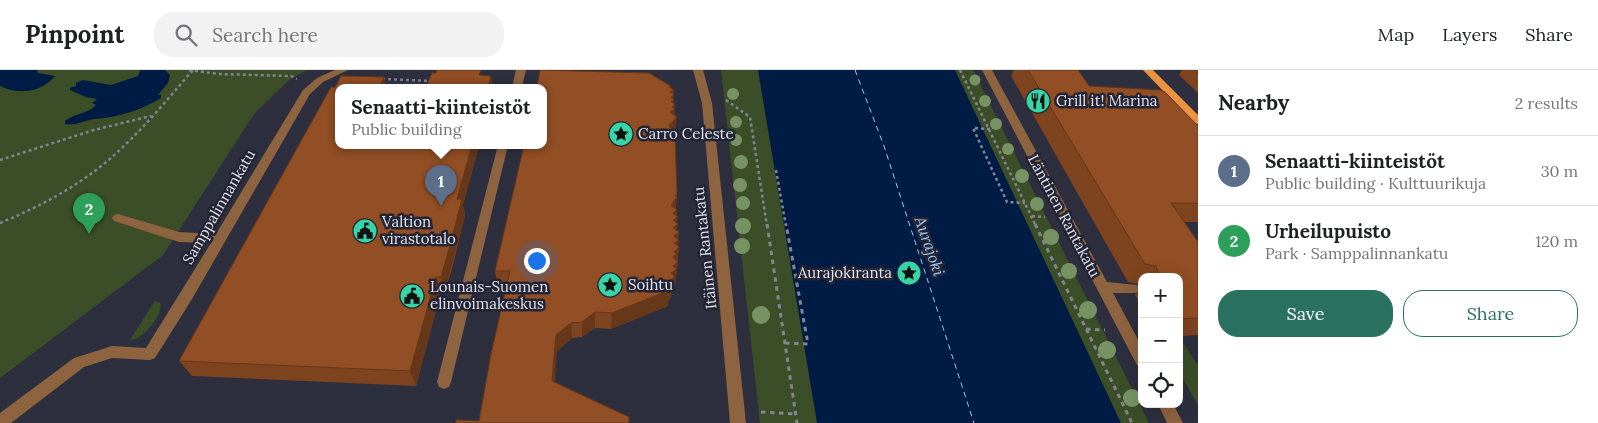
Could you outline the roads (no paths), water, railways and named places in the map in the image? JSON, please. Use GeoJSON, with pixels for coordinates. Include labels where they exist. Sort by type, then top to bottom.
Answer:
{"type":"FeatureCollection","features":[{"type":"Feature","properties":{"kind":"main road"},"geometry":{"type":"LineString","coordinates":[[1148,70],[1198,121]]}},
{"type":"Feature","properties":{"kind":"street","name":"Samppalinnankatu"},"geometry":{"type":"LineString","coordinates":[[0,422],[79,362],[112,352],[150,354],[306,92],[320,80],[343,70]]}},
{"type":"Feature","properties":{"kind":"street"},"geometry":{"type":"LineString","coordinates":[[518,84],[521,70]]}},
{"type":"Feature","properties":{"kind":"street","name":"Itäinen Rantakatu"},"geometry":{"type":"LineString","coordinates":[[698,70],[706,103],[738,423]]}},
{"type":"Feature","properties":{"kind":"street","name":"Läntinen Rantakatu"},"geometry":{"type":"LineString","coordinates":[[987,70],[1138,354]]}},
{"type":"Feature","properties":{"kind":"street"},"geometry":{"type":"LineString","coordinates":[[444,382],[502,149]]}},
{"type":"Feature","properties":{"kind":"street"},"geometry":{"type":"LineString","coordinates":[[118,218],[180,237],[219,239]]}},
{"type":"Feature","properties":{"kind":"street"},"geometry":{"type":"LineString","coordinates":[[1102,287],[1132,289]]}},
{"type":"Feature","properties":{"kind":"street"},"geometry":{"type":"LineString","coordinates":[[1167,408],[1175,423]]}},
{"type":"Feature","properties":{"kind":"water"},"geometry":{"type":"Polygon","coordinates":[[[0,70],[37,70],[38,73],[55,76],[49,82],[36,89],[14,91],[0,86],[0,70]]]}},
{"type":"Feature","properties":{"kind":"water"},"geometry":{"type":"Polygon","coordinates":[[[140,70],[165,70],[170,75],[168,83],[158,95],[161,95],[161,98],[137,110],[120,115],[65,124],[65,121],[69,118],[96,105],[92,103],[97,99],[86,97],[70,90],[70,88],[76,86],[76,83],[83,80],[111,85],[138,76],[140,70]]]}},
{"type":"Feature","properties":{"kind":"water","name":"Aurajokiranta"},"geometry":{"type":"Polygon","coordinates":[[[758,70],[955,70],[1121,423],[817,423],[758,70]]]}},
{"type":"Feature","properties":{"kind":"place","name":"Grill it! Marina"},"geometry":{"type":"Point","coordinates":[1038,101]}},
{"type":"Feature","properties":{"kind":"place","name":"Carro Celeste"},"geometry":{"type":"Point","coordinates":[621,134]}},
{"type":"Feature","properties":{"kind":"place","name":"Senaatti-kiinteistöt"},"geometry":{"type":"Point","coordinates":[441,206]}},
{"type":"Feature","properties":{"kind":"place","name":"Valtion virastotalo"},"geometry":{"type":"Point","coordinates":[365,231]}},
{"type":"Feature","properties":{"kind":"place","name":"Urheilupuisto"},"geometry":{"type":"Point","coordinates":[89,234]}},
{"type":"Feature","properties":{"kind":"place","name":"Aurajokiranta"},"geometry":{"type":"Point","coordinates":[909,273]}},
{"type":"Feature","properties":{"kind":"place","name":"Soihtu"},"geometry":{"type":"Point","coordinates":[610,285]}},
{"type":"Feature","properties":{"kind":"place","name":"Lounais-Suomen elinvoimakeskus"},"geometry":{"type":"Point","coordinates":[412,296]}},
{"type":"Feature","properties":{"kind":"water label","name":"Aurajoki"},"geometry":{"type":"Point","coordinates":[930,246]}}]}
